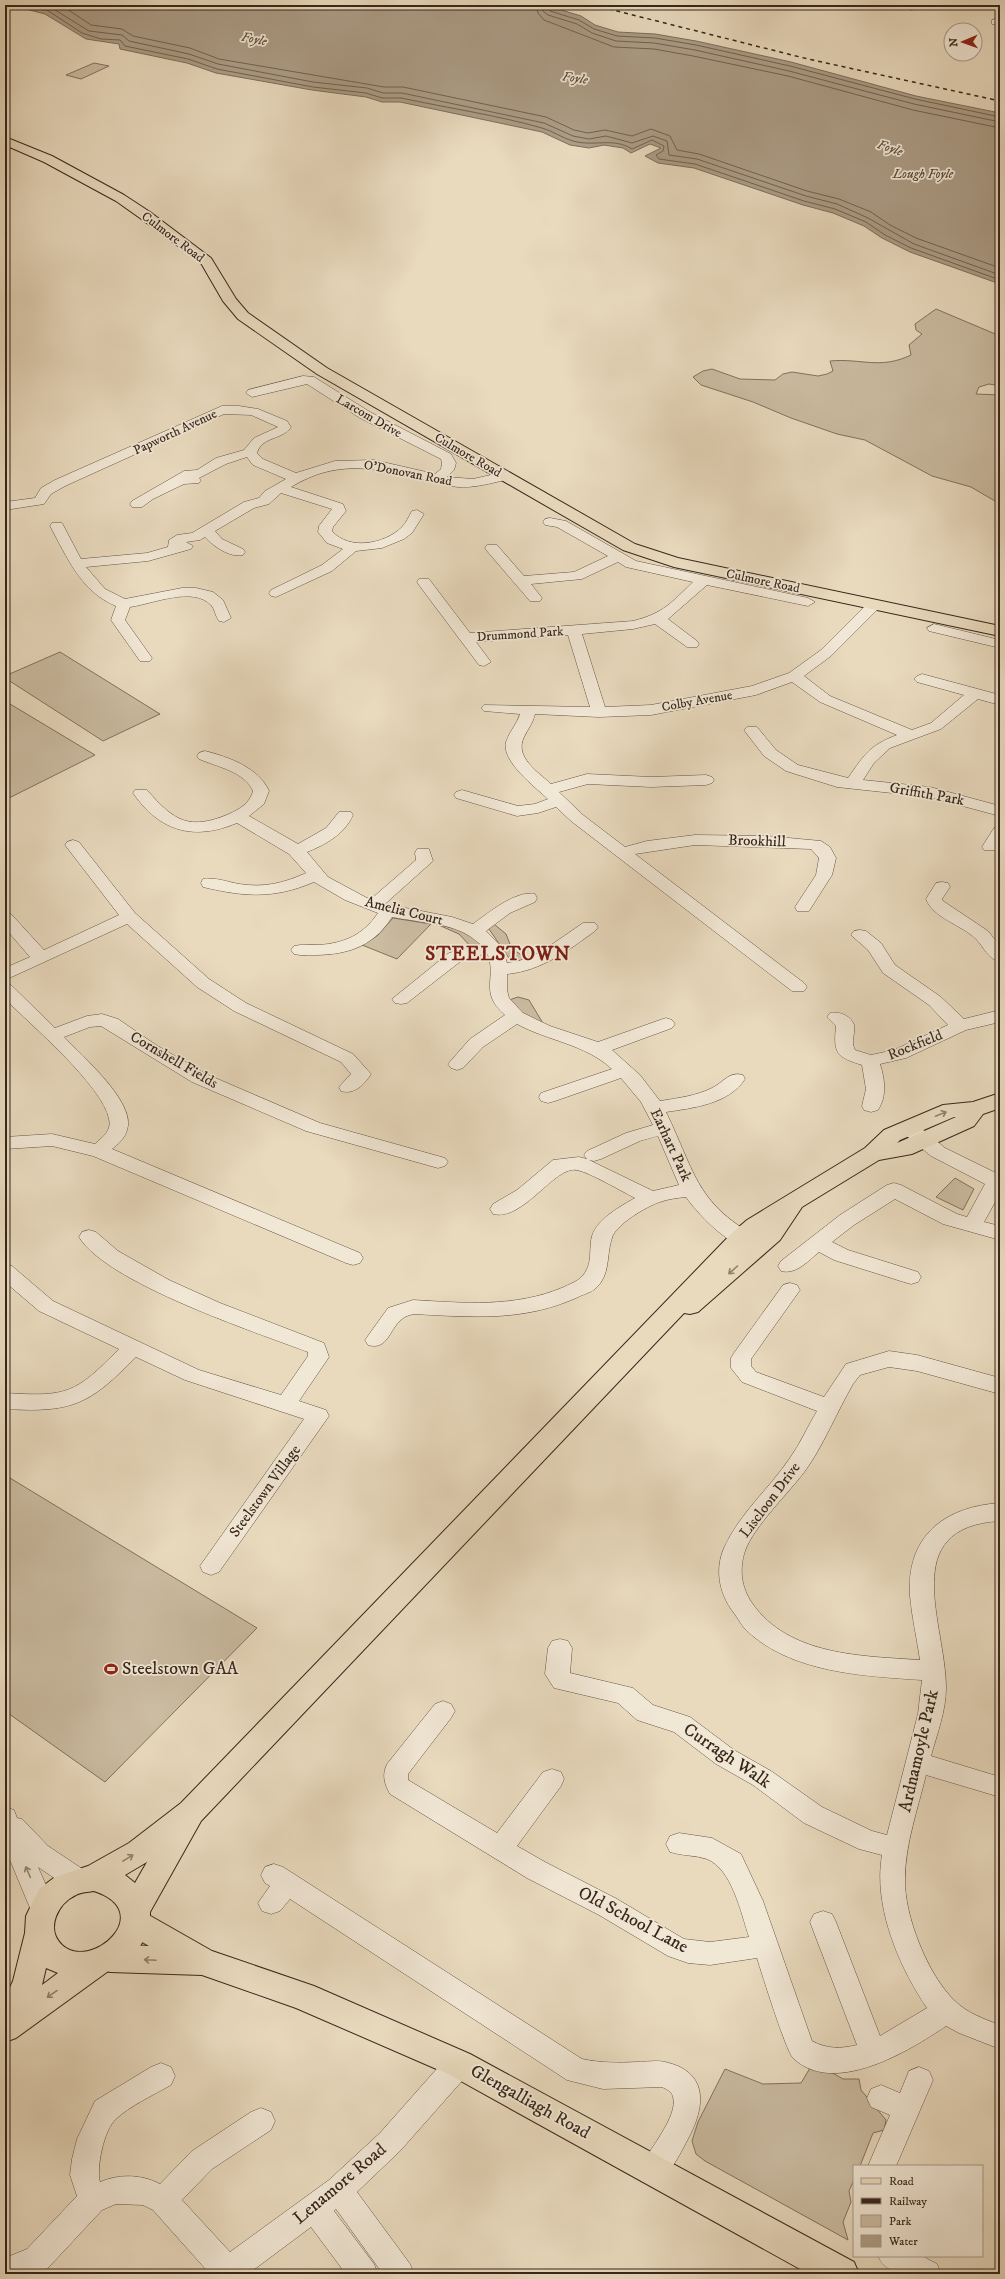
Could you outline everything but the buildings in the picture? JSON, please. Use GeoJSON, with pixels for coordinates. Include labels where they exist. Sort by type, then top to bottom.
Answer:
{"type":"FeatureCollection","features":[{"type":"Feature","properties":{"kind":"main road","name":"Culmore Road"},"geometry":{"type":"LineString","coordinates":[[5,140],[48,159],[120,198],[145,215],[206,261],[230,301],[257,328],[322,371],[629,548],[674,562],[1000,631]]}},
{"type":"Feature","properties":{"kind":"main road"},"geometry":{"type":"LineString","coordinates":[[6,2027],[28,1982],[41,1921],[51,1896],[63,1887],[86,1879],[139,1852],[191,1812],[624,1358],[683,1312],[750,1242],[772,1234],[797,1200],[873,1153],[904,1149],[916,1134],[966,1121],[975,1109],[1000,1100]]}},
{"type":"Feature","properties":{"kind":"main road"},"geometry":{"type":"LineString","coordinates":[[6,2027],[122,1948],[132,1936],[136,1916],[191,1812]]}},
{"type":"Feature","properties":{"kind":"main road"},"geometry":{"type":"LineString","coordinates":[[86,1879],[109,1880],[121,1887],[131,1896],[136,1916]]}},
{"type":"Feature","properties":{"kind":"main road","name":"Glengalliagh Road"},"geometry":{"type":"LineString","coordinates":[[136,1916],[203,1962],[303,1996],[459,2064],[842,2274]]}},
{"type":"Feature","properties":{"kind":"main road"},"geometry":{"type":"LineString","coordinates":[[41,1921],[44,1947],[59,1960],[80,1965],[103,1961]]}},
{"type":"Feature","properties":{"kind":"main road","name":"Glengalliagh Road"},"geometry":{"type":"LineString","coordinates":[[103,1961],[203,1962]]}},
{"type":"Feature","properties":{"kind":"street","name":"Larcom Drive"},"geometry":{"type":"LineString","coordinates":[[252,393],[270,392],[303,380],[310,380],[365,415],[446,458],[449,463],[447,470],[438,479]]}},
{"type":"Feature","properties":{"kind":"street","name":"Papworth Avenue"},"geometry":{"type":"LineString","coordinates":[[43,496],[222,410],[237,409],[258,411],[285,427],[283,430],[255,442],[251,448],[250,454]]}},
{"type":"Feature","properties":{"kind":"street"},"geometry":{"type":"LineString","coordinates":[[137,504],[148,496],[182,480],[196,479],[200,474],[221,461],[238,455],[250,454],[258,462],[296,478]]}},
{"type":"Feature","properties":{"kind":"street","name":"O'Donovan Road"},"geometry":{"type":"LineString","coordinates":[[78,563],[148,557],[189,545],[195,537],[208,531],[250,504],[264,501],[275,491],[296,478],[311,471],[335,465],[368,464],[406,470],[438,479],[473,483],[504,476]]}},
{"type":"Feature","properties":{"kind":"street"},"geometry":{"type":"LineString","coordinates":[[275,491],[338,506],[339,511],[326,526],[324,532],[334,542],[353,547],[369,546],[386,542],[406,530],[417,514]]}},
{"type":"Feature","properties":{"kind":"street"},"geometry":{"type":"LineString","coordinates":[[5,506],[43,496],[54,522],[78,563],[80,570],[92,587],[112,601],[124,604],[139,602],[158,595],[206,593],[219,602],[224,618]]}},
{"type":"Feature","properties":{"kind":"street"},"geometry":{"type":"LineString","coordinates":[[550,522],[561,524],[618,557],[646,568],[808,602]]}},
{"type":"Feature","properties":{"kind":"street"},"geometry":{"type":"LineString","coordinates":[[208,531],[216,542],[238,552]]}},
{"type":"Feature","properties":{"kind":"street"},"geometry":{"type":"LineString","coordinates":[[276,593],[327,569],[353,547]]}},
{"type":"Feature","properties":{"kind":"street"},"geometry":{"type":"LineString","coordinates":[[492,548],[535,598]]}},
{"type":"Feature","properties":{"kind":"street"},"geometry":{"type":"LineString","coordinates":[[521,581],[577,576],[618,557]]}},
{"type":"Feature","properties":{"kind":"street","name":"Drummond Park"},"geometry":{"type":"LineString","coordinates":[[466,638],[574,631],[633,625],[658,619],[669,613],[703,581]]}},
{"type":"Feature","properties":{"kind":"street","name":"Drummond Park"},"geometry":{"type":"LineString","coordinates":[[424,582],[484,662]]}},
{"type":"Feature","properties":{"kind":"street"},"geometry":{"type":"LineString","coordinates":[[124,604],[118,620],[145,658]]}},
{"type":"Feature","properties":{"kind":"street","name":"Colby Avenue"},"geometry":{"type":"LineString","coordinates":[[489,708],[599,712],[651,710],[756,690],[794,676],[826,653],[874,604]]}},
{"type":"Feature","properties":{"kind":"street"},"geometry":{"type":"LineString","coordinates":[[658,619],[692,644]]}},
{"type":"Feature","properties":{"kind":"street"},"geometry":{"type":"LineString","coordinates":[[934,628],[1000,644]]}},
{"type":"Feature","properties":{"kind":"street","name":"Drummond Park"},"geometry":{"type":"LineString","coordinates":[[574,631],[599,712]]}},
{"type":"Feature","properties":{"kind":"street"},"geometry":{"type":"LineString","coordinates":[[794,676],[825,699],[911,736]]}},
{"type":"Feature","properties":{"kind":"street"},"geometry":{"type":"LineString","coordinates":[[922,679],[1000,700]]}},
{"type":"Feature","properties":{"kind":"street"},"geometry":{"type":"LineString","coordinates":[[853,783],[868,760],[884,745],[936,726],[976,693]]}},
{"type":"Feature","properties":{"kind":"street"},"geometry":{"type":"LineString","coordinates":[[529,710],[527,718],[515,738],[512,747],[513,755],[578,818],[798,987]]}},
{"type":"Feature","properties":{"kind":"street","name":"Griffith Park"},"geometry":{"type":"LineString","coordinates":[[752,730],[770,753],[792,768],[837,782],[930,792],[1000,811]]}},
{"type":"Feature","properties":{"kind":"street"},"geometry":{"type":"LineString","coordinates":[[141,793],[160,814],[179,825],[191,829],[220,825],[239,817],[258,800],[260,789],[257,782],[242,772],[205,756]]}},
{"type":"Feature","properties":{"kind":"street"},"geometry":{"type":"LineString","coordinates":[[462,795],[517,811],[538,808],[554,795],[587,779],[652,782],[706,780]]}},
{"type":"Feature","properties":{"kind":"street"},"geometry":{"type":"LineString","coordinates":[[296,850],[328,835],[343,821],[345,815]]}},
{"type":"Feature","properties":{"kind":"street","name":"Amelia Court"},"geometry":{"type":"LineString","coordinates":[[239,817],[296,850],[316,875],[356,900],[381,908],[440,920],[475,931],[492,946],[500,958],[499,969]]}},
{"type":"Feature","properties":{"kind":"street"},"geometry":{"type":"LineString","coordinates":[[990,847],[1000,831]]}},
{"type":"Feature","properties":{"kind":"street","name":"Brookhill"},"geometry":{"type":"LineString","coordinates":[[624,852],[654,843],[672,841],[730,840],[815,844],[822,847],[825,852],[828,865],[825,875],[803,907]]}},
{"type":"Feature","properties":{"kind":"street"},"geometry":{"type":"LineString","coordinates":[[73,845],[129,917],[204,983],[240,1007],[347,1058],[362,1074],[348,1087]]}},
{"type":"Feature","properties":{"kind":"street"},"geometry":{"type":"LineString","coordinates":[[300,950],[315,951],[342,946],[359,940],[373,931],[381,908],[425,861],[423,853]]}},
{"type":"Feature","properties":{"kind":"street"},"geometry":{"type":"LineString","coordinates":[[209,883],[239,891],[272,891],[316,875]]}},
{"type":"Feature","properties":{"kind":"street"},"geometry":{"type":"LineString","coordinates":[[942,887],[934,899],[936,904],[982,935],[1000,957]]}},
{"type":"Feature","properties":{"kind":"street"},"geometry":{"type":"LineString","coordinates":[[475,931],[504,909],[529,898]]}},
{"type":"Feature","properties":{"kind":"street"},"geometry":{"type":"LineString","coordinates":[[5,975],[129,917]]}},
{"type":"Feature","properties":{"kind":"street"},"geometry":{"type":"LineString","coordinates":[[5,918],[41,958]]}},
{"type":"Feature","properties":{"kind":"street"},"geometry":{"type":"LineString","coordinates":[[499,969],[520,967],[546,957],[589,927]]}},
{"type":"Feature","properties":{"kind":"street"},"geometry":{"type":"LineString","coordinates":[[860,935],[875,947],[889,969],[934,1002],[960,1026]]}},
{"type":"Feature","properties":{"kind":"street"},"geometry":{"type":"LineString","coordinates":[[401,999],[455,957],[492,946]]}},
{"type":"Feature","properties":{"kind":"street","name":"Earhart Park"},"geometry":{"type":"LineString","coordinates":[[499,969],[498,994],[506,1007],[516,1016],[537,1027],[581,1041],[598,1049],[624,1071],[655,1108],[692,1190],[716,1220],[750,1242]]}},
{"type":"Feature","properties":{"kind":"street"},"geometry":{"type":"LineString","coordinates":[[5,989],[52,1035],[108,1095],[120,1117],[118,1130],[99,1150]]}},
{"type":"Feature","properties":{"kind":"street"},"geometry":{"type":"LineString","coordinates":[[458,1064],[463,1055],[478,1042],[516,1016]]}},
{"type":"Feature","properties":{"kind":"street","name":"Rockfield"},"geometry":{"type":"LineString","coordinates":[[836,1017],[845,1025],[843,1045],[848,1054],[870,1061],[900,1054],[960,1026],[1000,1016]]}},
{"type":"Feature","properties":{"kind":"street","name":"Cornshell Fields"},"geometry":{"type":"LineString","coordinates":[[52,1035],[87,1022],[102,1020],[112,1023],[150,1049],[199,1078],[306,1124],[438,1162]]}},
{"type":"Feature","properties":{"kind":"street"},"geometry":{"type":"LineString","coordinates":[[598,1049],[618,1040],[666,1024]]}},
{"type":"Feature","properties":{"kind":"street"},"geometry":{"type":"LineString","coordinates":[[870,1061],[875,1082],[875,1099],[871,1106]]}},
{"type":"Feature","properties":{"kind":"street"},"geometry":{"type":"LineString","coordinates":[[548,1097],[624,1071]]}},
{"type":"Feature","properties":{"kind":"street"},"geometry":{"type":"LineString","coordinates":[[655,1108],[707,1097],[728,1088],[736,1079]]}},
{"type":"Feature","properties":{"kind":"street"},"geometry":{"type":"LineString","coordinates":[[594,1155],[633,1137],[665,1128]]}},
{"type":"Feature","properties":{"kind":"street"},"geometry":{"type":"LineString","coordinates":[[916,1134],[938,1152],[998,1182],[972,1226]]}},
{"type":"Feature","properties":{"kind":"street"},"geometry":{"type":"LineString","coordinates":[[5,1143],[52,1140],[99,1150],[140,1170],[353,1258]]}},
{"type":"Feature","properties":{"kind":"street"},"geometry":{"type":"LineString","coordinates":[[500,1209],[524,1195],[560,1165],[579,1163],[651,1198]]}},
{"type":"Feature","properties":{"kind":"street"},"geometry":{"type":"LineString","coordinates":[[375,1340],[395,1313],[413,1308],[488,1311],[521,1307],[551,1299],[588,1284],[598,1268],[602,1234],[618,1217],[651,1198],[669,1192],[692,1190]]}},
{"type":"Feature","properties":{"kind":"street"},"geometry":{"type":"LineString","coordinates":[[788,1266],[881,1196],[894,1190],[950,1219],[1000,1233]]}},
{"type":"Feature","properties":{"kind":"street"},"geometry":{"type":"LineString","coordinates":[[5,1271],[46,1306],[134,1346],[192,1375],[286,1404],[319,1357],[317,1348],[201,1302],[156,1281],[114,1258],[89,1237]]}},
{"type":"Feature","properties":{"kind":"street"},"geometry":{"type":"LineString","coordinates":[[818,1243],[841,1255],[911,1277]]}},
{"type":"Feature","properties":{"kind":"street"},"geometry":{"type":"LineString","coordinates":[[790,1290],[741,1358],[741,1368],[749,1377],[829,1408]]}},
{"type":"Feature","properties":{"kind":"street"},"geometry":{"type":"LineString","coordinates":[[5,1401],[34,1403],[75,1397],[104,1376],[134,1346]]}},
{"type":"Feature","properties":{"kind":"street","name":"Liscloon Drive"},"geometry":{"type":"LineString","coordinates":[[934,1671],[858,1665],[829,1660],[787,1646],[769,1635],[748,1616],[730,1585],[730,1565],[736,1545],[798,1464],[845,1379],[853,1369],[889,1359],[917,1363],[1000,1386]]}},
{"type":"Feature","properties":{"kind":"street","name":"Steelstown Village"},"geometry":{"type":"LineString","coordinates":[[211,1566],[318,1416],[286,1404]]}},
{"type":"Feature","properties":{"kind":"street","name":"Ardnamoyle Park"},"geometry":{"type":"LineString","coordinates":[[1000,1512],[969,1518],[951,1525],[931,1543],[924,1562],[921,1584],[934,1671],[934,1692],[897,1848],[892,1886],[895,1909],[918,1969],[935,2000],[946,2011],[968,2026],[1000,2037]]}},
{"type":"Feature","properties":{"kind":"street","name":"Curragh Walk"},"geometry":{"type":"LineString","coordinates":[[560,1648],[557,1674],[562,1681],[625,1695],[645,1713],[682,1724],[724,1756],[762,1778],[813,1815],[868,1841],[897,1848]]}},
{"type":"Feature","properties":{"kind":"street","name":"Old School Lane"},"geometry":{"type":"LineString","coordinates":[[443,1711],[396,1770],[396,1782],[399,1787],[536,1870],[686,1951],[711,1954],[765,1945]]}},
{"type":"Feature","properties":{"kind":"street"},"geometry":{"type":"LineString","coordinates":[[917,1762],[1000,1787]]}},
{"type":"Feature","properties":{"kind":"street"},"geometry":{"type":"LineString","coordinates":[[501,1848],[552,1779]]}},
{"type":"Feature","properties":{"kind":"street"},"geometry":{"type":"LineString","coordinates":[[5,1818],[39,1854],[86,1879]]}},
{"type":"Feature","properties":{"kind":"street"},"geometry":{"type":"LineString","coordinates":[[5,1818],[41,1921]]}},
{"type":"Feature","properties":{"kind":"street"},"geometry":{"type":"LineString","coordinates":[[680,1844],[712,1849],[732,1862],[750,1901],[802,2050],[810,2057],[818,2060],[857,2058],[873,2053],[915,2032],[946,2011]]}},
{"type":"Feature","properties":{"kind":"street"},"geometry":{"type":"LineString","coordinates":[[277,1888],[577,2071],[603,2076],[655,2073],[664,2074],[677,2080],[687,2091],[689,2103],[686,2115],[653,2170]]}},
{"type":"Feature","properties":{"kind":"street"},"geometry":{"type":"LineString","coordinates":[[823,1922],[873,2053]]}},
{"type":"Feature","properties":{"kind":"street","name":"Lenamore Road"},"geometry":{"type":"LineString","coordinates":[[226,2273],[338,2190],[390,2142],[459,2064]]}},
{"type":"Feature","properties":{"kind":"street"},"geometry":{"type":"LineString","coordinates":[[92,2200],[84,2175],[86,2159],[91,2139],[105,2110],[161,2076]]}},
{"type":"Feature","properties":{"kind":"street"},"geometry":{"type":"LineString","coordinates":[[882,2165],[919,2080]]}},
{"type":"Feature","properties":{"kind":"street"},"geometry":{"type":"LineString","coordinates":[[881,2098],[907,2109]]}},
{"type":"Feature","properties":{"kind":"street"},"geometry":{"type":"LineString","coordinates":[[163,2200],[202,2160],[261,2121]]}},
{"type":"Feature","properties":{"kind":"street"},"geometry":{"type":"LineString","coordinates":[[5,2272],[37,2259],[92,2200],[115,2190],[145,2191],[163,2200],[226,2273]]}},
{"type":"Feature","properties":{"kind":"street"},"geometry":{"type":"LineString","coordinates":[[338,2190],[400,2274]]}},
{"type":"Feature","properties":{"kind":"street"},"geometry":{"type":"LineString","coordinates":[[314,2208],[364,2274]]}},
{"type":"Feature","properties":{"kind":"street"},"geometry":{"type":"LineString","coordinates":[[894,2257],[927,2274]]}},
{"type":"Feature","properties":{"kind":"green space"},"geometry":{"type":"Polygon","coordinates":[[[94,63],[109,66],[81,79],[66,75],[94,63]]]}},
{"type":"Feature","properties":{"kind":"green space"},"geometry":{"type":"Polygon","coordinates":[[[936,309],[1000,336],[1000,361],[998,362],[1000,386],[989,384],[979,387],[976,394],[1000,395],[1000,479],[996,481],[1000,489],[1000,504],[971,487],[932,476],[865,440],[837,434],[791,418],[753,402],[701,385],[693,377],[703,371],[712,369],[740,379],[775,380],[783,374],[792,372],[818,376],[827,374],[833,371],[830,361],[890,362],[911,355],[909,345],[922,334],[916,330],[915,324],[936,309]]]}},
{"type":"Feature","properties":{"kind":"green space"},"geometry":{"type":"Polygon","coordinates":[[[60,652],[160,714],[103,741],[5,678],[5,676],[60,652]]]}},
{"type":"Feature","properties":{"kind":"green space"},"geometry":{"type":"Polygon","coordinates":[[[5,701],[95,755],[5,800],[5,701]]]}},
{"type":"Feature","properties":{"kind":"green space"},"geometry":{"type":"Polygon","coordinates":[[[393,918],[431,924],[397,959],[362,945],[377,936],[393,918]]]}},
{"type":"Feature","properties":{"kind":"green space"},"geometry":{"type":"Polygon","coordinates":[[[434,923],[467,932],[482,944],[473,949],[459,934],[434,923]]]}},
{"type":"Feature","properties":{"kind":"green space"},"geometry":{"type":"Polygon","coordinates":[[[494,924],[506,934],[512,949],[528,959],[522,961],[511,961],[489,929],[494,924]]]}},
{"type":"Feature","properties":{"kind":"green space"},"geometry":{"type":"Polygon","coordinates":[[[518,997],[529,1000],[544,1025],[529,1019],[509,1000],[518,997]]]}},
{"type":"Feature","properties":{"kind":"green space"},"geometry":{"type":"Polygon","coordinates":[[[955,1178],[974,1189],[963,1210],[936,1197],[955,1178]]]}},
{"type":"Feature","properties":{"kind":"green space","name":"Steelstown GAA"},"geometry":{"type":"Polygon","coordinates":[[[5,1475],[257,1628],[105,1782],[5,1711],[5,1475]]]}},
{"type":"Feature","properties":{"kind":"green space"},"geometry":{"type":"Polygon","coordinates":[[[810,2068],[826,2069],[843,2079],[859,2079],[861,2090],[886,2120],[884,2130],[873,2133],[860,2165],[853,2165],[853,2182],[849,2191],[851,2202],[843,2222],[848,2240],[705,2161],[696,2154],[692,2141],[698,2122],[725,2069],[763,2084],[801,2083],[810,2068]]]}},
{"type":"Feature","properties":{"kind":"water","name":"Lough Foyle"},"geometry":{"type":"Polygon","coordinates":[[[10,5],[545,5],[581,16],[595,25],[618,32],[655,34],[696,41],[791,62],[916,96],[1000,113],[1000,284],[910,252],[882,238],[864,226],[833,213],[803,205],[694,168],[658,163],[645,156],[661,148],[650,144],[631,153],[623,148],[604,145],[589,148],[570,145],[542,132],[400,102],[382,102],[366,97],[312,90],[216,73],[187,63],[120,49],[119,44],[86,39],[45,14],[10,5]]]}},
{"type":"Feature","properties":{"kind":"railway"},"geometry":{"type":"LineString","coordinates":[[593,5],[808,59],[1000,101]]}},
{"type":"Feature","properties":{"kind":"place","name":"Steelstown GAA"},"geometry":{"type":"Point","coordinates":[111,1669]}},
{"type":"Feature","properties":{"kind":"district","name":"STEELSTOWN"},"geometry":{"type":"Point","coordinates":[498,954]}},
{"type":"Feature","properties":{"kind":"water label","name":"Foyle"},"geometry":{"type":"Point","coordinates":[254,39]}},
{"type":"Feature","properties":{"kind":"water label","name":"Foyle"},"geometry":{"type":"Point","coordinates":[575,78]}},
{"type":"Feature","properties":{"kind":"water label","name":"Foyle"},"geometry":{"type":"Point","coordinates":[890,148]}}]}
